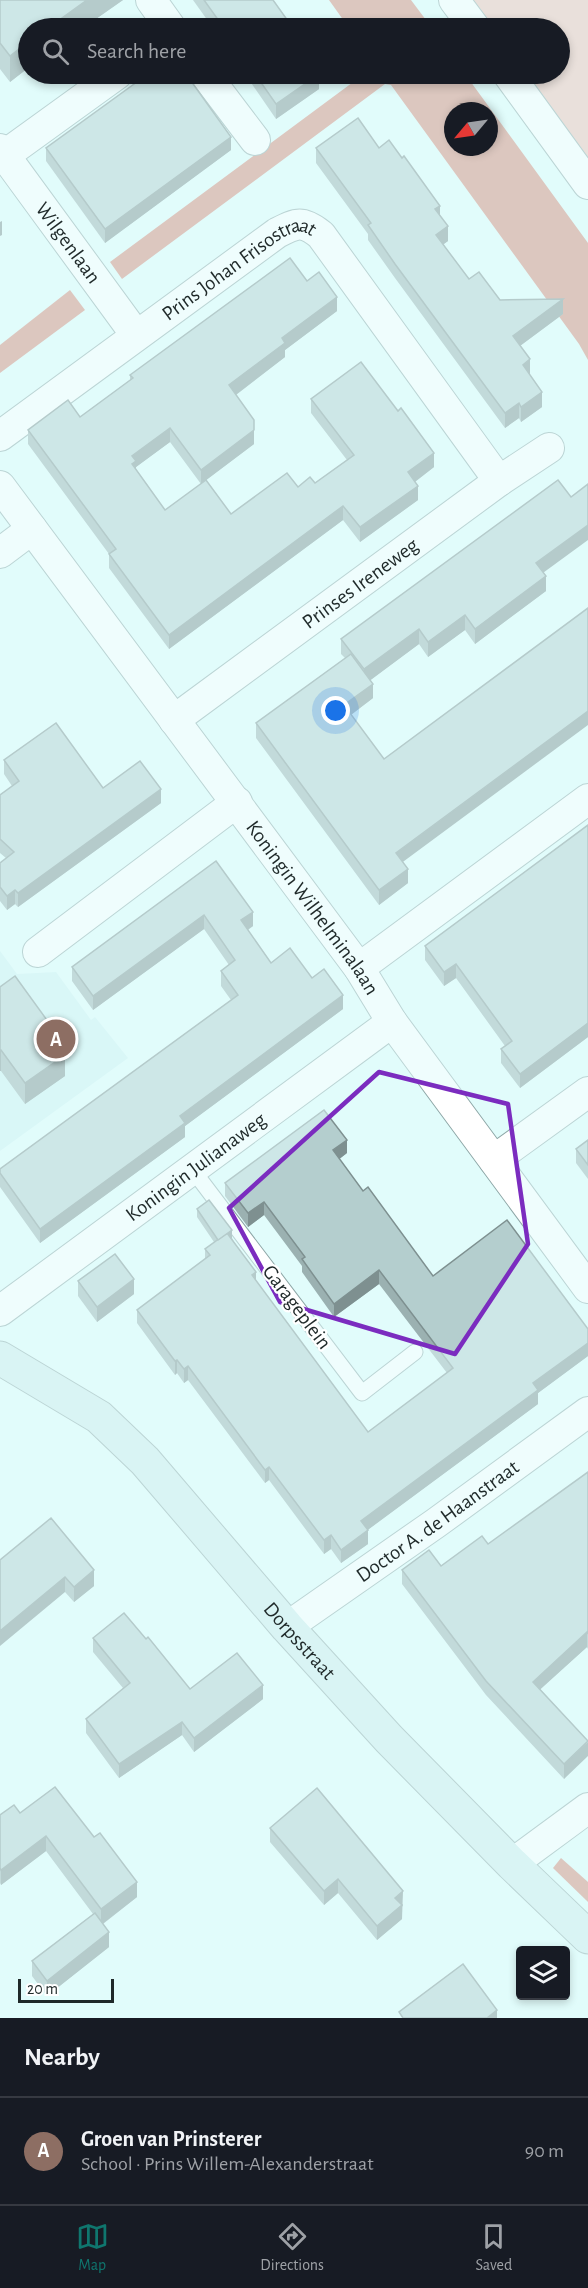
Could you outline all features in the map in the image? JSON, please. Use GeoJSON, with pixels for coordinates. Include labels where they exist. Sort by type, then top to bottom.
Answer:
{"type":"FeatureCollection","features":[{"type":"Feature","properties":{"kind":"street"},"geometry":{"type":"LineString","coordinates":[[150,0],[164,18]]}},
{"type":"Feature","properties":{"kind":"street"},"geometry":{"type":"LineString","coordinates":[[454,0],[468,18]]}},
{"type":"Feature","properties":{"kind":"street"},"geometry":{"type":"LineString","coordinates":[[2,152],[102,84]]}},
{"type":"Feature","properties":{"kind":"street"},"geometry":{"type":"LineString","coordinates":[[213,84],[255,140]]}},
{"type":"Feature","properties":{"kind":"street"},"geometry":{"type":"LineString","coordinates":[[515,84],[588,184]]}},
{"type":"Feature","properties":{"kind":"street","name":"Wilgenlaan"},"geometry":{"type":"LineString","coordinates":[[2,152],[136,335]]}},
{"type":"Feature","properties":{"kind":"street","name":"Prins Johan Frisostraat"},"geometry":{"type":"LineString","coordinates":[[0,436],[277,234],[295,225],[309,225],[321,235],[499,481]]}},
{"type":"Feature","properties":{"kind":"street","name":"Prinses Ireneweg"},"geometry":{"type":"LineString","coordinates":[[174,720],[499,481],[549,448]]}},
{"type":"Feature","properties":{"kind":"street","name":"Koningin Wilhelminalaan"},"geometry":{"type":"LineString","coordinates":[[0,486],[359,968],[392,1022],[588,1288]]}},
{"type":"Feature","properties":{"kind":"street"},"geometry":{"type":"LineString","coordinates":[[0,553],[32,529]]}},
{"type":"Feature","properties":{"kind":"street"},"geometry":{"type":"LineString","coordinates":[[359,968],[588,799]]}},
{"type":"Feature","properties":{"kind":"street"},"geometry":{"type":"LineString","coordinates":[[38,952],[237,802]]}},
{"type":"Feature","properties":{"kind":"street","name":"Koningin Julianaweg"},"geometry":{"type":"LineString","coordinates":[[0,1311],[392,1022]]}},
{"type":"Feature","properties":{"kind":"street"},"geometry":{"type":"LineString","coordinates":[[494,1160],[588,1092]]}},
{"type":"Feature","properties":{"kind":"street","name":"Dorpsstraat"},"geometry":{"type":"LineString","coordinates":[[0,1358],[99,1417],[145,1461],[287,1627],[389,1739],[588,1938]]}},
{"type":"Feature","properties":{"kind":"street","name":"Doctor A. de Haanstraat"},"geometry":{"type":"LineString","coordinates":[[287,1627],[436,1523],[588,1412]]}},
{"type":"Feature","properties":{"kind":"street"},"geometry":{"type":"LineString","coordinates":[[512,1864],[588,1808]]}},
{"type":"Feature","properties":{"kind":"lane","name":"Garageplein"},"geometry":{"type":"LineString","coordinates":[[192,1169],[362,1392],[415,1352]]}},
{"type":"Feature","properties":{"kind":"highlighted area"},"geometry":{"type":"Polygon","coordinates":[[[379,1072],[508,1104],[528,1244],[455,1354],[280,1302],[229,1208],[379,1072]]]}},
{"type":"Feature","properties":{"kind":"shaded area"},"geometry":{"type":"Polygon","coordinates":[[[329,0],[411,0],[424,18],[342,18],[329,0]]]}},
{"type":"Feature","properties":{"kind":"shaded area"},"geometry":{"type":"Polygon","coordinates":[[[452,0],[588,0],[588,184],[513,84],[570,84],[570,18],[466,18],[452,0]]]}},
{"type":"Feature","properties":{"kind":"shaded area"},"geometry":{"type":"Polygon","coordinates":[[[350,84],[385,84],[122,279],[110,262],[350,84]]]}},
{"type":"Feature","properties":{"kind":"shaded area"},"geometry":{"type":"Polygon","coordinates":[[[385,84],[472,84],[485,102],[444,102],[444,156],[498,156],[498,119],[588,243],[588,360],[579,344],[391,85],[385,84]]]}},
{"type":"Feature","properties":{"kind":"shaded area"},"geometry":{"type":"Polygon","coordinates":[[[70,290],[85,310],[0,373],[0,345],[70,290]]]}},
{"type":"Feature","properties":{"kind":"shaded area"},"geometry":{"type":"Polygon","coordinates":[[[0,951],[17,974],[56,972],[91,1020],[95,1017],[128,1058],[0,1151],[0,951]]]}},
{"type":"Feature","properties":{"kind":"shaded area"},"geometry":{"type":"Polygon","coordinates":[[[561,1858],[588,1882],[588,1902],[553,1868],[561,1858]]]}},
{"type":"Feature","properties":{"kind":"building"},"geometry":{"type":"Polygon","coordinates":[[[0,0],[87,0],[62,18],[18,18],[18,50],[10,56],[0,43],[0,0]]]}},
{"type":"Feature","properties":{"kind":"building"},"geometry":{"type":"Polygon","coordinates":[[[204,0],[273,0],[286,18],[217,18],[204,0]]]}},
{"type":"Feature","properties":{"kind":"building"},"geometry":{"type":"Polygon","coordinates":[[[134,84],[193,84],[231,137],[105,229],[46,148],[134,84]]]}},
{"type":"Feature","properties":{"kind":"building"},"geometry":{"type":"Polygon","coordinates":[[[262,84],[305,84],[276,104],[262,84]]]}},
{"type":"Feature","properties":{"kind":"building"},"geometry":{"type":"Polygon","coordinates":[[[358,118],[379,148],[389,140],[402,158],[404,156],[440,206],[435,209],[448,226],[436,235],[469,279],[479,272],[500,300],[563,299],[513,336],[530,359],[523,365],[542,392],[521,407],[519,403],[505,413],[395,264],[368,225],[371,223],[316,148],[358,118]]]}},
{"type":"Feature","properties":{"kind":"building"},"geometry":{"type":"Polygon","coordinates":[[[290,258],[307,281],[319,272],[337,297],[282,338],[285,343],[229,385],[254,420],[254,430],[201,470],[170,428],[132,456],[136,461],[132,464],[165,510],[206,480],[231,514],[287,473],[298,487],[310,477],[315,483],[354,455],[311,399],[361,362],[398,411],[401,408],[434,453],[408,472],[418,486],[360,527],[343,506],[169,635],[109,554],[116,549],[28,430],[68,400],[80,417],[133,378],[130,375],[290,258]]]}},
{"type":"Feature","properties":{"kind":"building"},"geometry":{"type":"Polygon","coordinates":[[[558,480],[571,497],[588,484],[588,525],[536,563],[546,576],[475,629],[465,615],[428,642],[419,629],[364,669],[341,639],[558,480]]]}},
{"type":"Feature","properties":{"kind":"building"},"geometry":{"type":"Polygon","coordinates":[[[588,608],[588,711],[396,853],[408,869],[379,890],[256,723],[351,654],[373,684],[344,705],[384,759],[588,608]]]}},
{"type":"Feature","properties":{"kind":"building"},"geometry":{"type":"Polygon","coordinates":[[[56,723],[103,788],[140,761],[161,789],[18,893],[15,890],[7,896],[0,887],[0,863],[14,852],[0,839],[0,795],[19,781],[4,760],[56,723]]]}},
{"type":"Feature","properties":{"kind":"building"},"geometry":{"type":"Polygon","coordinates":[[[588,825],[588,1023],[520,1074],[501,1049],[512,1041],[456,964],[444,972],[425,946],[588,825]]]}},
{"type":"Feature","properties":{"kind":"building"},"geometry":{"type":"Polygon","coordinates":[[[216,861],[253,912],[241,920],[271,963],[290,948],[312,978],[324,969],[343,995],[180,1116],[185,1123],[40,1229],[0,1173],[0,1169],[238,995],[221,971],[235,960],[204,915],[93,996],[72,967],[216,861]]]}},
{"type":"Feature","properties":{"kind":"building"},"geometry":{"type":"Polygon","coordinates":[[[15,976],[65,1045],[65,1055],[25,1083],[0,1050],[0,987],[15,976]]]}},
{"type":"Feature","properties":{"kind":"building"},"geometry":{"type":"Polygon","coordinates":[[[324,1110],[347,1140],[333,1150],[363,1191],[368,1187],[433,1276],[507,1220],[588,1329],[588,1343],[533,1383],[538,1390],[361,1521],[368,1530],[341,1550],[331,1535],[324,1540],[269,1467],[265,1470],[188,1366],[184,1369],[177,1360],[175,1361],[137,1310],[210,1255],[205,1249],[227,1233],[256,1272],[252,1275],[368,1432],[453,1368],[379,1270],[334,1304],[302,1259],[305,1257],[264,1202],[248,1213],[225,1183],[324,1110]]]}},
{"type":"Feature","properties":{"kind":"building"},"geometry":{"type":"Polygon","coordinates":[[[588,1140],[588,1165],[576,1149],[588,1140]]]}},
{"type":"Feature","properties":{"kind":"building"},"geometry":{"type":"Polygon","coordinates":[[[209,1200],[232,1230],[218,1240],[197,1209],[209,1200]]]}},
{"type":"Feature","properties":{"kind":"building"},"geometry":{"type":"Polygon","coordinates":[[[115,1254],[134,1279],[97,1307],[78,1281],[115,1254]]]}},
{"type":"Feature","properties":{"kind":"building"},"geometry":{"type":"Polygon","coordinates":[[[588,1472],[588,1634],[587,1632],[533,1682],[588,1741],[564,1764],[486,1681],[402,1570],[429,1550],[441,1566],[482,1536],[488,1544],[588,1472]]]}},
{"type":"Feature","properties":{"kind":"building"},"geometry":{"type":"Polygon","coordinates":[[[51,1518],[94,1570],[74,1587],[65,1577],[0,1631],[0,1560],[51,1518]]]}},
{"type":"Feature","properties":{"kind":"building"},"geometry":{"type":"Polygon","coordinates":[[[124,1613],[146,1639],[148,1637],[190,1689],[237,1653],[263,1685],[194,1738],[182,1722],[119,1764],[86,1719],[130,1683],[93,1638],[124,1613]]]}},
{"type":"Feature","properties":{"kind":"building"},"geometry":{"type":"Polygon","coordinates":[[[55,1787],[94,1837],[100,1833],[137,1882],[101,1909],[46,1836],[1,1870],[0,1868],[0,1815],[14,1805],[20,1813],[55,1787]]]}},
{"type":"Feature","properties":{"kind":"building"},"geometry":{"type":"Polygon","coordinates":[[[317,1788],[403,1891],[395,1898],[402,1905],[377,1926],[338,1879],[324,1891],[270,1828],[317,1788]]]}},
{"type":"Feature","properties":{"kind":"building"},"geometry":{"type":"Polygon","coordinates":[[[95,1913],[109,1932],[47,1981],[32,1961],[95,1913]]]}},
{"type":"Feature","properties":{"kind":"building"},"geometry":{"type":"Polygon","coordinates":[[[463,1964],[497,2010],[487,2018],[403,2018],[399,2012],[463,1964]]]}},
{"type":"Feature","properties":{"kind":"place","name":"Groen van Prinsterer"},"geometry":{"type":"Point","coordinates":[56,1039]}}]}
